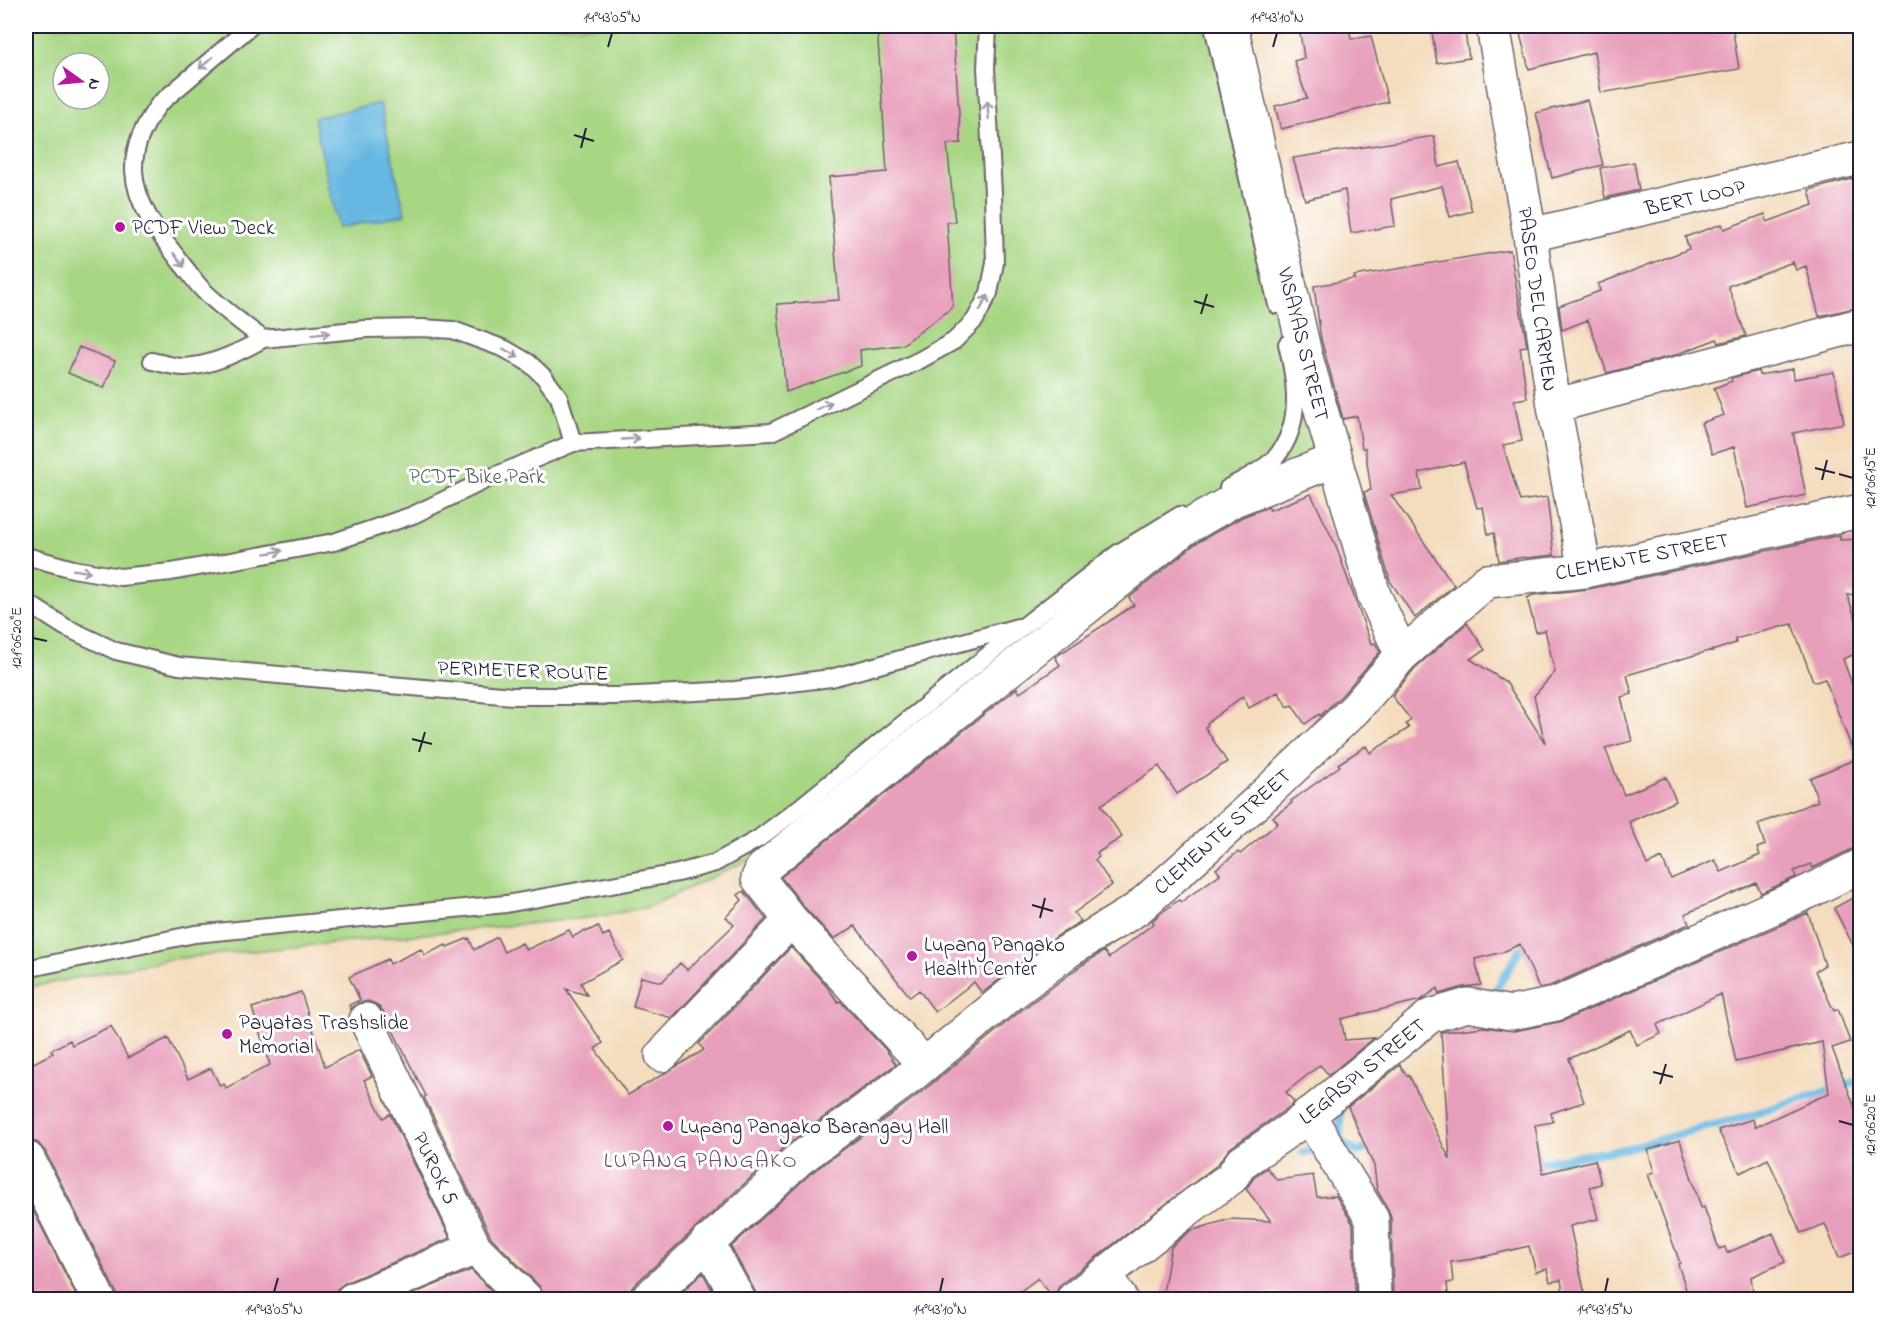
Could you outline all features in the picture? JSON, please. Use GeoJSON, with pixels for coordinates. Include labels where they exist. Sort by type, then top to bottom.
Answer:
{"type":"FeatureCollection","features":[{"type":"Feature","properties":{"kind":"street","name":"VISAYAS STREET"},"geometry":{"type":"LineString","coordinates":[[1231,26],[1299,332],[1374,596],[1402,655]]}},
{"type":"Feature","properties":{"kind":"street","name":"PASEO DEL CARMEN"},"geometry":{"type":"LineString","coordinates":[[1493,26],[1530,235],[1554,406],[1585,571]]}},
{"type":"Feature","properties":{"kind":"street","name":"BERT LOOP"},"geometry":{"type":"LineString","coordinates":[[1530,235],[1860,158]]}},
{"type":"Feature","properties":{"kind":"street"},"geometry":{"type":"LineString","coordinates":[[1554,406],[1860,325]]}},
{"type":"Feature","properties":{"kind":"street"},"geometry":{"type":"LineString","coordinates":[[924,1064],[792,920],[758,878],[762,869],[1184,529],[1234,500],[1335,460]]}},
{"type":"Feature","properties":{"kind":"street","name":"CLEMENTE STREET"},"geometry":{"type":"LineString","coordinates":[[646,1299],[798,1160],[906,1080],[1068,951],[1137,909],[1355,709],[1402,655],[1487,581],[1585,571],[1860,511]]}},
{"type":"Feature","properties":{"kind":"street","name":"LEGASPI STREET"},"geometry":{"type":"LineString","coordinates":[[1072,1299],[1113,1287],[1192,1206],[1231,1178],[1241,1163],[1298,1124],[1430,1016],[1468,1005],[1511,1013],[1556,1004],[1808,892],[1860,866]]}},
{"type":"Feature","properties":{"kind":"street"},"geometry":{"type":"LineString","coordinates":[[662,1055],[792,920]]}},
{"type":"Feature","properties":{"kind":"street","name":"PUROK 5"},"geometry":{"type":"LineString","coordinates":[[366,1020],[475,1248],[527,1299]]}},
{"type":"Feature","properties":{"kind":"street"},"geometry":{"type":"LineString","coordinates":[[1308,1114],[1372,1219],[1374,1299]]}},
{"type":"Feature","properties":{"kind":"street"},"geometry":{"type":"LineString","coordinates":[[28,1159],[99,1299]]}},
{"type":"Feature","properties":{"kind":"street"},"geometry":{"type":"LineString","coordinates":[[707,1242],[739,1299]]}},
{"type":"Feature","properties":{"kind":"street"},"geometry":{"type":"LineString","coordinates":[[352,1299],[475,1248]]}},
{"type":"Feature","properties":{"kind":"lane"},"geometry":{"type":"LineString","coordinates":[[251,26],[159,104],[140,136],[134,170],[140,198],[163,239],[203,291],[262,339]]}},
{"type":"Feature","properties":{"kind":"lane"},"geometry":{"type":"LineString","coordinates":[[26,556],[73,569],[120,577],[171,572],[334,542],[413,516],[492,477],[573,443],[771,432],[920,360],[954,341],[975,320],[990,293],[995,263],[986,68],[988,26]]}},
{"type":"Feature","properties":{"kind":"lane"},"geometry":{"type":"LineString","coordinates":[[26,969],[195,934],[506,904],[678,873],[715,863],[758,839],[799,808],[1025,625],[1118,553],[1174,518],[1251,475],[1275,458],[1289,437],[1295,417],[1295,394],[1290,358],[1213,26]]}},
{"type":"Feature","properties":{"kind":"lane"},"geometry":{"type":"LineString","coordinates":[[152,361],[183,367],[210,362],[243,350],[262,339],[366,329],[453,330],[505,349],[529,363],[544,377],[560,397],[573,443]]}},
{"type":"Feature","properties":{"kind":"lane","name":"PERIMETER ROUTE"},"geometry":{"type":"LineString","coordinates":[[26,602],[65,627],[116,651],[179,666],[513,696],[617,696],[735,690],[831,678],[1025,625]]}},
{"type":"Feature","properties":{"kind":"green space","name":"PCDF Bike Park"},"geometry":{"type":"Polygon","coordinates":[[[26,26],[1222,26],[1322,454],[1227,498],[891,755],[748,860],[648,907],[596,917],[170,959],[26,988],[26,26]]]}},
{"type":"Feature","properties":{"kind":"water"},"geometry":{"type":"Polygon","coordinates":[[[380,103],[405,214],[338,228],[314,118],[380,103]]]}},
{"type":"Feature","properties":{"kind":"building"},"geometry":{"type":"Polygon","coordinates":[[[877,26],[953,26],[961,143],[947,144],[955,222],[947,222],[953,307],[902,345],[860,350],[861,366],[786,392],[777,304],[839,300],[829,177],[887,172],[877,26]]]}},
{"type":"Feature","properties":{"kind":"building"},"geometry":{"type":"Polygon","coordinates":[[[1299,26],[1349,26],[1351,39],[1371,36],[1388,102],[1281,129],[1275,106],[1307,98],[1294,61],[1304,58],[1299,26]]]}},
{"type":"Feature","properties":{"kind":"building"},"geometry":{"type":"Polygon","coordinates":[[[1431,26],[1464,26],[1469,58],[1437,63],[1431,26]]]}},
{"type":"Feature","properties":{"kind":"building"},"geometry":{"type":"Polygon","coordinates":[[[1518,26],[1732,26],[1739,69],[1601,93],[1594,52],[1529,69],[1518,26]]]}},
{"type":"Feature","properties":{"kind":"building"},"geometry":{"type":"Polygon","coordinates":[[[1587,100],[1603,165],[1552,178],[1536,113],[1587,100]]]}},
{"type":"Feature","properties":{"kind":"building"},"geometry":{"type":"Polygon","coordinates":[[[1434,136],[1439,167],[1459,162],[1472,211],[1450,217],[1442,186],[1391,199],[1395,226],[1351,233],[1345,190],[1305,200],[1293,158],[1434,136]]]}},
{"type":"Feature","properties":{"kind":"building"},"geometry":{"type":"Polygon","coordinates":[[[1634,162],[1639,190],[1605,198],[1600,168],[1634,162]]]}},
{"type":"Feature","properties":{"kind":"building"},"geometry":{"type":"Polygon","coordinates":[[[1860,177],[1860,307],[1819,316],[1806,266],[1796,270],[1793,262],[1728,286],[1746,336],[1719,343],[1717,339],[1675,355],[1607,373],[1588,320],[1562,330],[1559,306],[1600,291],[1598,284],[1689,249],[1685,237],[1722,224],[1724,229],[1765,214],[1767,222],[1813,205],[1809,190],[1860,177]]]}},
{"type":"Feature","properties":{"kind":"building"},"geometry":{"type":"Polygon","coordinates":[[[1510,250],[1527,346],[1520,347],[1527,398],[1514,400],[1522,441],[1503,445],[1520,501],[1547,497],[1554,555],[1499,561],[1494,533],[1488,534],[1483,507],[1477,508],[1464,462],[1419,473],[1422,490],[1391,495],[1454,585],[1415,618],[1390,581],[1364,492],[1371,490],[1365,448],[1362,448],[1357,416],[1343,419],[1321,339],[1314,286],[1355,279],[1354,276],[1510,250]]]}},
{"type":"Feature","properties":{"kind":"building"},"geometry":{"type":"Polygon","coordinates":[[[79,347],[115,361],[104,388],[68,373],[79,347]]]}},
{"type":"Feature","properties":{"kind":"building"},"geometry":{"type":"Polygon","coordinates":[[[1793,369],[1794,379],[1834,372],[1844,423],[1793,433],[1806,495],[1747,508],[1734,447],[1712,454],[1701,423],[1724,415],[1714,388],[1732,381],[1731,378],[1758,371],[1759,375],[1793,369]]]}},
{"type":"Feature","properties":{"kind":"building"},"geometry":{"type":"Polygon","coordinates":[[[1311,494],[1336,546],[1371,644],[1375,643],[1380,652],[1342,695],[1320,716],[1319,714],[1305,724],[1292,705],[1288,707],[1278,692],[1249,708],[1243,696],[1207,723],[1205,727],[1227,762],[1177,794],[1159,766],[1101,805],[1122,837],[1097,853],[1099,857],[1095,860],[1112,885],[1074,913],[1081,921],[1057,936],[982,993],[974,982],[935,1012],[919,990],[910,997],[855,926],[834,939],[805,908],[781,877],[1017,688],[1020,693],[1060,665],[1055,657],[1134,605],[1129,598],[1195,544],[1242,517],[1268,507],[1270,510],[1311,494]]]}},
{"type":"Feature","properties":{"kind":"building"},"geometry":{"type":"Polygon","coordinates":[[[1840,535],[1840,540],[1860,539],[1860,594],[1847,595],[1860,631],[1860,652],[1843,659],[1860,707],[1860,847],[1813,868],[1811,864],[1794,871],[1796,877],[1761,893],[1756,883],[1685,914],[1689,924],[1550,986],[1539,988],[1520,944],[1503,952],[1475,959],[1481,985],[1463,987],[1439,994],[1438,988],[1421,1000],[1341,1019],[1345,1040],[1374,1038],[1329,1075],[1320,1065],[1286,1092],[1294,1102],[1292,1105],[1230,1148],[1217,1165],[1060,1285],[1053,1298],[1038,1278],[1010,1299],[758,1299],[731,1247],[810,1174],[918,1095],[1023,1009],[1104,951],[1109,958],[1154,923],[1152,921],[1161,913],[1179,900],[1181,902],[1220,874],[1216,869],[1238,852],[1240,854],[1278,823],[1273,817],[1292,803],[1291,801],[1340,766],[1338,764],[1366,746],[1370,753],[1409,728],[1406,724],[1411,720],[1392,696],[1415,668],[1467,623],[1485,650],[1470,659],[1506,682],[1545,743],[1534,696],[1555,672],[1545,630],[1536,632],[1527,598],[1533,595],[1589,589],[1840,535]],[[1792,624],[1735,639],[1736,643],[1712,651],[1627,675],[1632,694],[1621,697],[1632,741],[1605,748],[1624,795],[1666,777],[1676,801],[1629,822],[1647,865],[1662,858],[1671,879],[1715,860],[1721,872],[1760,855],[1757,848],[1765,845],[1758,824],[1818,801],[1810,778],[1856,759],[1825,679],[1813,681],[1792,624]]]}},
{"type":"Feature","properties":{"kind":"building"},"geometry":{"type":"Polygon","coordinates":[[[744,891],[766,919],[672,1018],[633,1007],[641,977],[662,982],[680,963],[687,970],[734,925],[726,917],[742,900],[738,895],[744,891]]]}},
{"type":"Feature","properties":{"kind":"building"},"geometry":{"type":"Polygon","coordinates":[[[1860,894],[1860,959],[1834,908],[1860,894]]]}},
{"type":"Feature","properties":{"kind":"building"},"geometry":{"type":"Polygon","coordinates":[[[1808,913],[1825,965],[1815,971],[1834,1011],[1838,1009],[1850,1042],[1832,1048],[1860,1121],[1860,1250],[1839,1258],[1825,1224],[1801,1233],[1768,1159],[1740,1173],[1718,1130],[1753,1119],[1755,1127],[1829,1093],[1822,1042],[1736,1062],[1721,994],[1657,1025],[1661,1034],[1637,1045],[1630,1030],[1569,1059],[1584,1102],[1551,1113],[1553,1122],[1535,1125],[1543,1173],[1595,1160],[1601,1184],[1590,1187],[1598,1219],[1570,1226],[1586,1299],[1564,1299],[1561,1280],[1550,1282],[1547,1269],[1536,1272],[1529,1246],[1451,1262],[1453,1282],[1447,1283],[1448,1293],[1393,1299],[1391,1218],[1377,1190],[1374,1166],[1348,1107],[1400,1065],[1407,1076],[1409,1075],[1450,1160],[1441,1032],[1484,1027],[1514,1031],[1563,1021],[1808,913]]]}},
{"type":"Feature","properties":{"kind":"building"},"geometry":{"type":"Polygon","coordinates":[[[598,926],[603,936],[609,933],[623,960],[581,983],[587,995],[566,989],[603,1043],[595,1049],[628,1095],[704,1050],[699,1044],[791,947],[838,1002],[840,1001],[885,1049],[896,1064],[785,1146],[633,1286],[628,1299],[545,1299],[540,1287],[491,1237],[424,1097],[426,1096],[383,1011],[376,1004],[368,1001],[358,1003],[351,1009],[349,1005],[360,1000],[349,977],[388,959],[390,964],[421,949],[425,955],[469,938],[474,950],[497,937],[504,952],[522,943],[526,950],[569,930],[573,937],[598,926]]]}},
{"type":"Feature","properties":{"kind":"building"},"geometry":{"type":"Polygon","coordinates":[[[301,992],[325,1067],[359,1050],[372,1076],[364,1080],[383,1118],[390,1114],[450,1238],[345,1283],[337,1289],[334,1299],[117,1299],[116,1292],[45,1151],[38,1143],[26,1139],[26,1067],[53,1053],[51,1050],[70,1040],[72,1045],[111,1026],[128,1058],[168,1038],[188,1079],[211,1068],[220,1086],[224,1084],[226,1088],[270,1065],[252,1008],[301,992]]]}},
{"type":"Feature","properties":{"kind":"building"},"geometry":{"type":"Polygon","coordinates":[[[1680,1140],[1701,1208],[1704,1207],[1719,1249],[1725,1247],[1727,1253],[1773,1233],[1785,1262],[1751,1277],[1754,1299],[1689,1299],[1678,1264],[1680,1263],[1648,1174],[1654,1172],[1648,1150],[1680,1140]]]}},
{"type":"Feature","properties":{"kind":"building"},"geometry":{"type":"Polygon","coordinates":[[[1267,1168],[1277,1180],[1313,1175],[1317,1197],[1336,1196],[1353,1224],[1355,1299],[1277,1299],[1278,1294],[1213,1299],[1162,1299],[1171,1247],[1190,1231],[1230,1219],[1271,1221],[1246,1189],[1255,1176],[1267,1168]]]}},
{"type":"Feature","properties":{"kind":"building"},"geometry":{"type":"Polygon","coordinates":[[[33,1210],[78,1299],[26,1299],[26,1213],[33,1210]]]}},
{"type":"Feature","properties":{"kind":"building"},"geometry":{"type":"Polygon","coordinates":[[[471,1270],[500,1299],[401,1299],[471,1270]]]}},
{"type":"Feature","properties":{"kind":"building"},"geometry":{"type":"Polygon","coordinates":[[[703,1273],[717,1299],[674,1299],[703,1273]]]}},
{"type":"Feature","properties":{"kind":"waterway"},"geometry":{"type":"LineString","coordinates":[[1489,1001],[1520,950]]}},
{"type":"Feature","properties":{"kind":"waterway"},"geometry":{"type":"LineString","coordinates":[[1530,1164],[1624,1149],[1751,1115],[1860,1080]]}},
{"type":"Feature","properties":{"kind":"waterway"},"geometry":{"type":"LineString","coordinates":[[1340,1102],[1340,1141],[1357,1152],[1372,1147],[1377,1148]]}},
{"type":"Feature","properties":{"kind":"waterway"},"geometry":{"type":"LineString","coordinates":[[1303,1152],[1313,1152]]}},
{"type":"Feature","properties":{"kind":"place","name":"PCDF View Deck"},"geometry":{"type":"Point","coordinates":[120,227]}},
{"type":"Feature","properties":{"kind":"place","name":"Lupang Pangako Health Center"},"geometry":{"type":"Point","coordinates":[912,956]}},
{"type":"Feature","properties":{"kind":"place","name":"Payatas Trashslide Memorial"},"geometry":{"type":"Point","coordinates":[227,1034]}},
{"type":"Feature","properties":{"kind":"place","name":"Lupang Pangako Barangay Hall"},"geometry":{"type":"Point","coordinates":[668,1126]}},
{"type":"Feature","properties":{"kind":"district","name":"LUPANG PANGAKO"},"geometry":{"type":"Point","coordinates":[701,1159]}}]}
